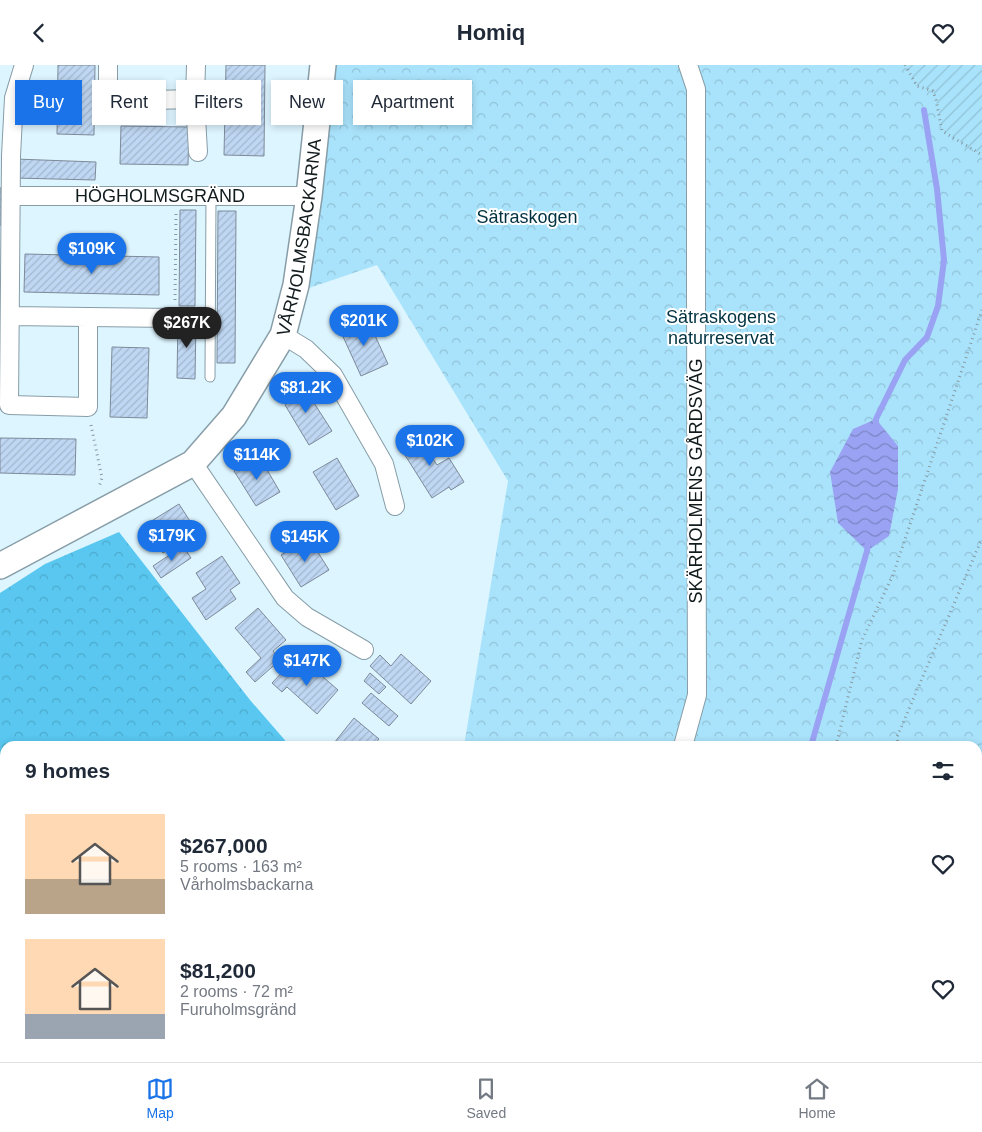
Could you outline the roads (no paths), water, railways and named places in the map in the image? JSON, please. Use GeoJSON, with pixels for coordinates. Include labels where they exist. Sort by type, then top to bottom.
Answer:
{"type":"FeatureCollection","features":[{"type":"Feature","properties":{"kind":"street"},"geometry":{"type":"LineString","coordinates":[[24,65],[14,97],[5,156],[11,196],[10,316],[4,405],[88,407],[88,317]]}},
{"type":"Feature","properties":{"kind":"street"},"geometry":{"type":"LineString","coordinates":[[108,65],[108,101],[176,99]]}},
{"type":"Feature","properties":{"kind":"street"},"geometry":{"type":"LineString","coordinates":[[196,65],[196,80]]}},
{"type":"Feature","properties":{"kind":"street","name":"VÅRHOLMSBACKARNA"},"geometry":{"type":"LineString","coordinates":[[0,566],[193,463],[234,416],[284,335],[296,285],[309,196],[323,65]]}},
{"type":"Feature","properties":{"kind":"street","name":"SKÄRHOLMENS GÅRDSVÄG"},"geometry":{"type":"LineString","coordinates":[[684,741],[697,695],[696,89],[688,65]]}},
{"type":"Feature","properties":{"kind":"street"},"geometry":{"type":"LineString","coordinates":[[197,125],[198,151]]}},
{"type":"Feature","properties":{"kind":"street","name":"HÖGHOLMSGRÄND"},"geometry":{"type":"LineString","coordinates":[[11,196],[309,196]]}},
{"type":"Feature","properties":{"kind":"street"},"geometry":{"type":"LineString","coordinates":[[10,316],[175,318]]}},
{"type":"Feature","properties":{"kind":"street"},"geometry":{"type":"LineString","coordinates":[[284,335],[306,349],[333,375],[384,463],[396,506]]}},
{"type":"Feature","properties":{"kind":"street"},"geometry":{"type":"LineString","coordinates":[[193,463],[285,598],[307,617],[364,650]]}},
{"type":"Feature","properties":{"kind":"lane"},"geometry":{"type":"LineString","coordinates":[[210,377],[211,196]]}},
{"type":"Feature","properties":{"kind":"water"},"geometry":{"type":"Polygon","coordinates":[[[876,419],[898,446],[898,489],[889,536],[867,551],[838,523],[830,472],[853,429],[876,419]]]}},
{"type":"Feature","properties":{"kind":"waterway"},"geometry":{"type":"LineString","coordinates":[[876,426],[876,419],[905,360],[927,337],[938,306],[944,260],[937,189],[924,110]]}},
{"type":"Feature","properties":{"kind":"waterway"},"geometry":{"type":"LineString","coordinates":[[812,741],[868,543]]}},
{"type":"Feature","properties":{"kind":"park label","name":"Sätraskogen"},"geometry":{"type":"Point","coordinates":[527,217]}},
{"type":"Feature","properties":{"kind":"park label","name":"Sätraskogens naturreservat"},"geometry":{"type":"Point","coordinates":[721,328]}}]}
